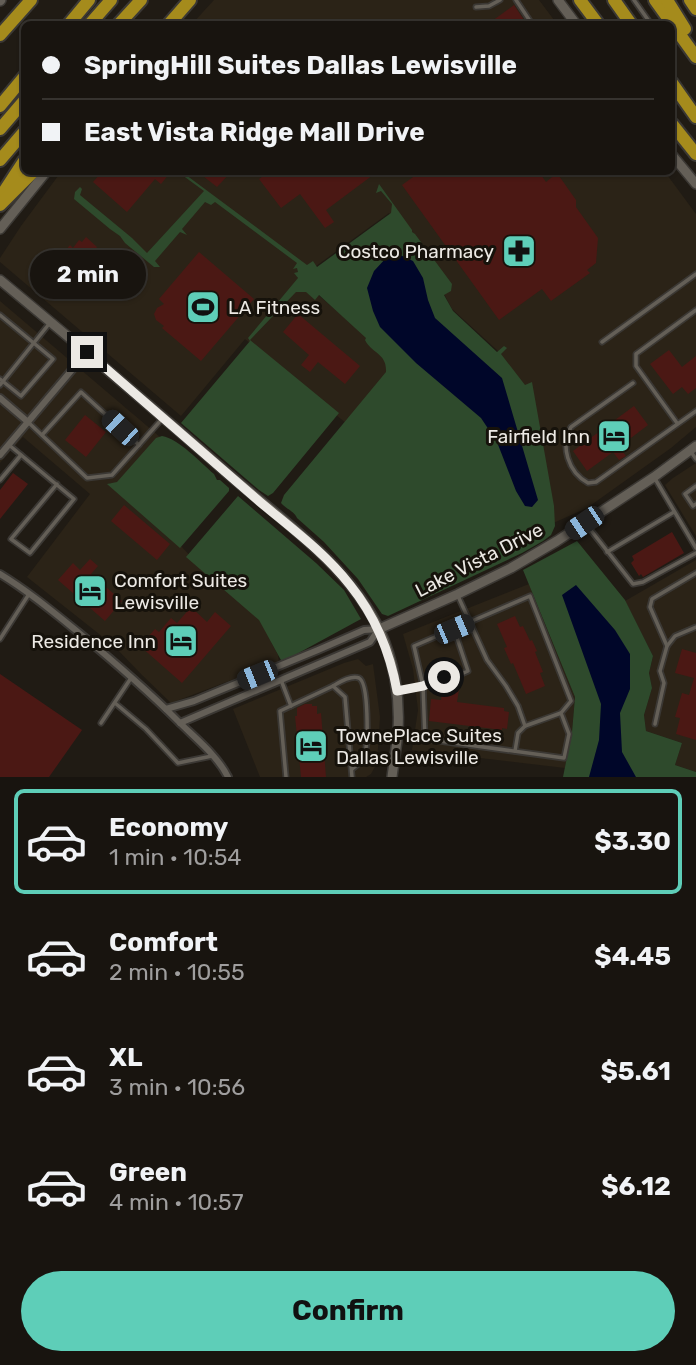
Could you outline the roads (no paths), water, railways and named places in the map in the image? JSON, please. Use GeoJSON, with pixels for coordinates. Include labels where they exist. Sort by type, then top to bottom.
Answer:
{"type":"FeatureCollection","features":[{"type":"Feature","properties":{"kind":"highway"},"geometry":{"type":"LineString","coordinates":[[0,35],[31,0]]}},
{"type":"Feature","properties":{"kind":"highway"},"geometry":{"type":"LineString","coordinates":[[72,21],[89,0]]}},
{"type":"Feature","properties":{"kind":"highway"},"geometry":{"type":"LineString","coordinates":[[93,21],[111,0]]}},
{"type":"Feature","properties":{"kind":"highway"},"geometry":{"type":"LineString","coordinates":[[122,21],[141,0]]}},
{"type":"Feature","properties":{"kind":"highway"},"geometry":{"type":"LineString","coordinates":[[174,21],[192,0]]}},
{"type":"Feature","properties":{"kind":"highway"},"geometry":{"type":"LineString","coordinates":[[580,0],[596,21]]}},
{"type":"Feature","properties":{"kind":"highway"},"geometry":{"type":"LineString","coordinates":[[614,0],[629,21]]}},
{"type":"Feature","properties":{"kind":"highway"},"geometry":{"type":"LineString","coordinates":[[655,0],[670,21]]}},
{"type":"Feature","properties":{"kind":"highway"},"geometry":{"type":"LineString","coordinates":[[667,0],[696,47]]}},
{"type":"Feature","properties":{"kind":"highway"},"geometry":{"type":"LineString","coordinates":[[690,0],[696,9]]}},
{"type":"Feature","properties":{"kind":"highway"},"geometry":{"type":"LineString","coordinates":[[675,28],[696,57]]}},
{"type":"Feature","properties":{"kind":"highway"},"geometry":{"type":"LineString","coordinates":[[0,106],[21,81]]}},
{"type":"Feature","properties":{"kind":"highway"},"geometry":{"type":"LineString","coordinates":[[675,87],[696,117]]}},
{"type":"Feature","properties":{"kind":"highway"},"geometry":{"type":"LineString","coordinates":[[0,130],[21,105]]}},
{"type":"Feature","properties":{"kind":"highway"},"geometry":{"type":"LineString","coordinates":[[675,128],[696,154]]}},
{"type":"Feature","properties":{"kind":"highway"},"geometry":{"type":"LineString","coordinates":[[0,160],[21,136]]}},
{"type":"Feature","properties":{"kind":"highway"},"geometry":{"type":"LineString","coordinates":[[0,197],[21,166]]}},
{"type":"Feature","properties":{"kind":"highway"},"geometry":{"type":"LineString","coordinates":[[0,205],[30,175]]}},
{"type":"Feature","properties":{"kind":"main road"},"geometry":{"type":"LineString","coordinates":[[558,0],[574,21]]}},
{"type":"Feature","properties":{"kind":"main road"},"geometry":{"type":"LineString","coordinates":[[675,159],[696,184]]}},
{"type":"Feature","properties":{"kind":"main road"},"geometry":{"type":"LineString","coordinates":[[0,229],[45,175]]}},
{"type":"Feature","properties":{"kind":"main road"},"geometry":{"type":"LineString","coordinates":[[0,280],[297,533],[352,586],[379,629],[397,691],[398,729],[392,777]]}},
{"type":"Feature","properties":{"kind":"main road","name":"Lake Vista Drive"},"geometry":{"type":"LineString","coordinates":[[379,629],[511,568],[654,477],[693,448]]}},
{"type":"Feature","properties":{"kind":"street"},"geometry":{"type":"LineString","coordinates":[[0,455],[87,352]]}},
{"type":"Feature","properties":{"kind":"street"},"geometry":{"type":"LineString","coordinates":[[0,398],[28,422]]}},
{"type":"Feature","properties":{"kind":"street"},"geometry":{"type":"LineString","coordinates":[[0,574],[30,593],[132,677],[212,756],[228,777]]}},
{"type":"Feature","properties":{"kind":"street","name":"Lake Vista Drive"},"geometry":{"type":"LineString","coordinates":[[180,723],[370,642],[379,629]]}},
{"type":"Feature","properties":{"kind":"street","name":"Lake Vista Drive"},"geometry":{"type":"LineString","coordinates":[[166,709],[194,701],[364,630],[379,629]]}},
{"type":"Feature","properties":{"kind":"lane"},"geometry":{"type":"LineString","coordinates":[[476,7],[494,5],[500,0]]}},
{"type":"Feature","properties":{"kind":"lane"},"geometry":{"type":"LineString","coordinates":[[516,0],[530,21]]}},
{"type":"Feature","properties":{"kind":"lane"},"geometry":{"type":"LineString","coordinates":[[634,0],[649,21]]}},
{"type":"Feature","properties":{"kind":"lane"},"geometry":{"type":"LineString","coordinates":[[602,342],[696,274]]}},
{"type":"Feature","properties":{"kind":"lane"},"geometry":{"type":"LineString","coordinates":[[677,423],[636,366],[636,354],[696,310]]}},
{"type":"Feature","properties":{"kind":"lane"},"geometry":{"type":"LineString","coordinates":[[0,315],[34,343],[53,359],[21,396],[1,382],[34,343],[51,322]]}},
{"type":"Feature","properties":{"kind":"lane"},"geometry":{"type":"LineString","coordinates":[[633,383],[571,427],[565,436],[569,464],[579,479],[588,483],[596,482],[696,411]]}},
{"type":"Feature","properties":{"kind":"lane"},"geometry":{"type":"LineString","coordinates":[[42,435],[81,392],[139,445]]}},
{"type":"Feature","properties":{"kind":"lane"},"geometry":{"type":"LineString","coordinates":[[28,422],[87,478],[112,475],[163,418]]}},
{"type":"Feature","properties":{"kind":"lane"},"geometry":{"type":"LineString","coordinates":[[9,445],[57,484],[74,499],[30,553],[11,539],[57,484]]}},
{"type":"Feature","properties":{"kind":"lane"},"geometry":{"type":"LineString","coordinates":[[693,448],[696,460]]}},
{"type":"Feature","properties":{"kind":"lane"},"geometry":{"type":"LineString","coordinates":[[0,480],[21,455]]}},
{"type":"Feature","properties":{"kind":"lane"},"geometry":{"type":"LineString","coordinates":[[584,523],[633,584],[638,584],[696,550],[654,477]]}},
{"type":"Feature","properties":{"kind":"lane"},"geometry":{"type":"LineString","coordinates":[[696,486],[685,494],[693,506],[696,504]]}},
{"type":"Feature","properties":{"kind":"lane"},"geometry":{"type":"LineString","coordinates":[[607,552],[675,512]]}},
{"type":"Feature","properties":{"kind":"lane"},"geometry":{"type":"LineString","coordinates":[[667,646],[650,607],[652,599],[696,573]]}},
{"type":"Feature","properties":{"kind":"lane"},"geometry":{"type":"LineString","coordinates":[[0,639],[30,593]]}},
{"type":"Feature","properties":{"kind":"lane"},"geometry":{"type":"LineString","coordinates":[[457,594],[486,660],[518,706],[525,726]]}},
{"type":"Feature","properties":{"kind":"lane"},"geometry":{"type":"LineString","coordinates":[[515,751],[518,733],[525,726],[561,713],[571,701],[530,596],[414,646],[423,686],[425,739],[564,758],[569,734],[561,713]]}},
{"type":"Feature","properties":{"kind":"lane"},"geometry":{"type":"LineString","coordinates":[[655,724],[664,683],[660,671],[667,646],[675,636],[696,627]]}},
{"type":"Feature","properties":{"kind":"lane"},"geometry":{"type":"LineString","coordinates":[[397,691],[423,686],[468,671],[454,629]]}},
{"type":"Feature","properties":{"kind":"lane"},"geometry":{"type":"LineString","coordinates":[[101,723],[132,677]]}},
{"type":"Feature","properties":{"kind":"lane"},"geometry":{"type":"LineString","coordinates":[[286,777],[280,711],[345,679],[357,677],[363,683],[367,710],[366,751],[362,761],[352,769]]}},
{"type":"Feature","properties":{"kind":"lane"},"geometry":{"type":"LineString","coordinates":[[281,680],[291,706]]}},
{"type":"Feature","properties":{"kind":"lane"},"geometry":{"type":"LineString","coordinates":[[333,686],[345,697],[352,777]]}},
{"type":"Feature","properties":{"kind":"lane"},"geometry":{"type":"LineString","coordinates":[[115,703],[146,729],[178,763],[212,756]]}},
{"type":"Feature","properties":{"kind":"water"},"geometry":{"type":"Polygon","coordinates":[[[398,254],[413,261],[423,278],[435,318],[502,378],[538,500],[532,507],[525,506],[516,491],[497,442],[481,418],[416,363],[380,327],[367,288],[374,271],[387,257],[398,254]]]}},
{"type":"Feature","properties":{"kind":"water"},"geometry":{"type":"Polygon","coordinates":[[[576,585],[615,630],[630,654],[630,689],[620,713],[622,752],[636,777],[589,777],[599,740],[601,704],[562,595],[576,585]]]}},
{"type":"Feature","properties":{"kind":"place","name":"Costco Pharmacy"},"geometry":{"type":"Point","coordinates":[519,251]}},
{"type":"Feature","properties":{"kind":"place","name":"LA Fitness"},"geometry":{"type":"Point","coordinates":[203,307]}},
{"type":"Feature","properties":{"kind":"place","name":"Fairfield Inn"},"geometry":{"type":"Point","coordinates":[614,436]}},
{"type":"Feature","properties":{"kind":"place","name":"Comfort Suites Lewisville"},"geometry":{"type":"Point","coordinates":[90,591]}},
{"type":"Feature","properties":{"kind":"place","name":"Residence Inn"},"geometry":{"type":"Point","coordinates":[181,641]}},
{"type":"Feature","properties":{"kind":"place","name":"TownePlace Suites Dallas Lewisville"},"geometry":{"type":"Point","coordinates":[311,746]}}]}
